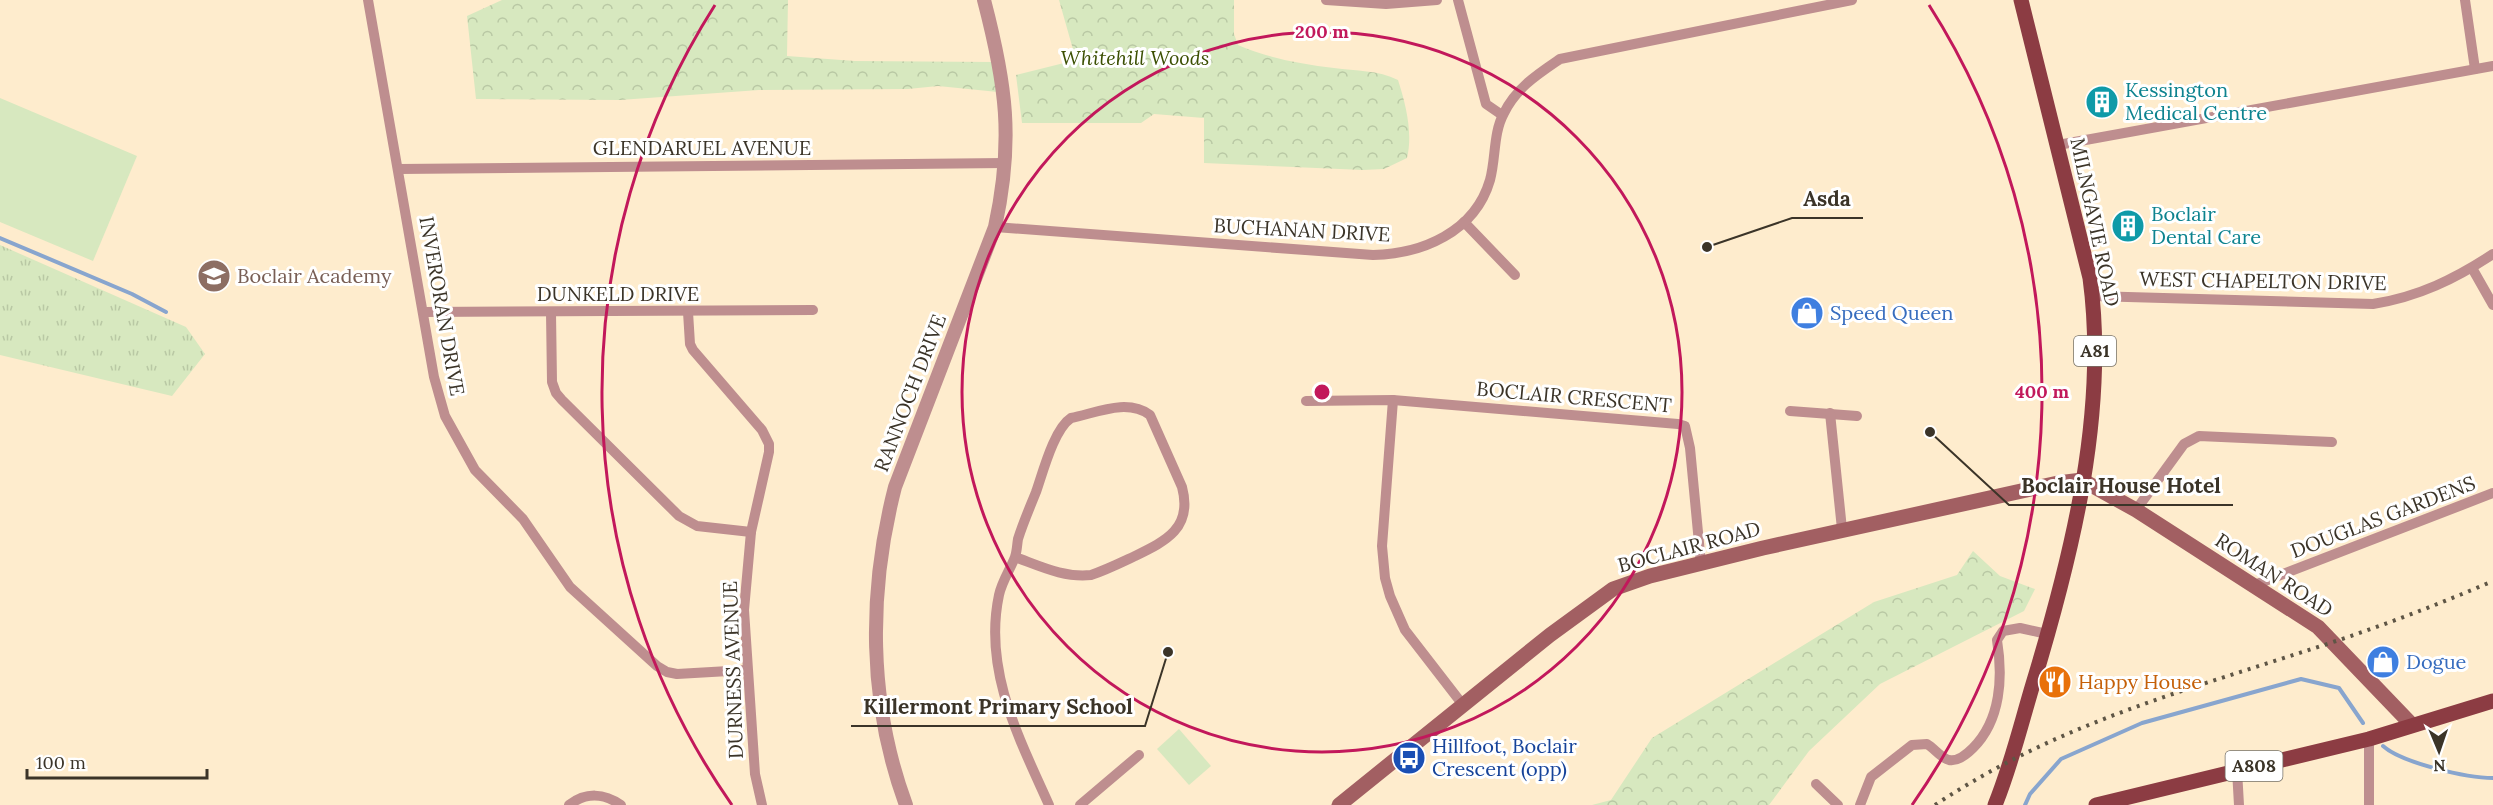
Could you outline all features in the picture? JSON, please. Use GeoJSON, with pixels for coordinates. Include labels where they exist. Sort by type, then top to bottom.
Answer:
{"type":"FeatureCollection","features":[{"type":"Feature","properties":{"kind":"main road","name":"MILNGAVIE ROAD"},"geometry":{"type":"LineString","coordinates":[[1997,800],[2017,740],[2065,572],[2082,480],[2096,370],[2092,296],[2058,145],[2021,0]]}},
{"type":"Feature","properties":{"kind":"main road","name":"ROMAN ROAD"},"geometry":{"type":"LineString","coordinates":[[2082,480],[2136,510],[2318,627],[2412,725]]}},
{"type":"Feature","properties":{"kind":"main road","name":"BOCLAIR ROAD"},"geometry":{"type":"LineString","coordinates":[[1339,805],[1607,593],[1639,579],[1842,529],[2058,483],[2082,480]]}},
{"type":"Feature","properties":{"kind":"main road","name":"A808"},"geometry":{"type":"LineString","coordinates":[[2096,805],[2368,739],[2493,701]]}},
{"type":"Feature","properties":{"kind":"street","name":"INVERORAN DRIVE"},"geometry":{"type":"LineString","coordinates":[[368,0],[439,398],[458,443],[475,470],[523,519],[570,586],[588,605],[657,666],[667,672],[677,674],[746,670]]}},
{"type":"Feature","properties":{"kind":"street","name":"RANNOCH DRIVE"},"geometry":{"type":"LineString","coordinates":[[906,805],[883,726],[876,667],[876,593],[885,527],[895,487],[995,227],[1002,195],[1007,120],[1004,89],[984,0]]}},
{"type":"Feature","properties":{"kind":"street"},"geometry":{"type":"LineString","coordinates":[[1326,0],[1386,4],[1437,0]]}},
{"type":"Feature","properties":{"kind":"street"},"geometry":{"type":"LineString","coordinates":[[1458,0],[1486,104],[1502,115]]}},
{"type":"Feature","properties":{"kind":"street","name":"BUCHANAN DRIVE"},"geometry":{"type":"LineString","coordinates":[[995,227],[1373,255],[1395,255],[1419,249],[1438,241],[1464,222],[1476,208],[1490,180],[1502,115],[1511,99],[1531,78],[1560,59],[1852,0]]}},
{"type":"Feature","properties":{"kind":"street"},"geometry":{"type":"LineString","coordinates":[[2465,0],[2475,69]]}},
{"type":"Feature","properties":{"kind":"street"},"geometry":{"type":"LineString","coordinates":[[2058,145],[2493,66]]}},
{"type":"Feature","properties":{"kind":"street","name":"GLENDARUEL AVENUE"},"geometry":{"type":"LineString","coordinates":[[399,169],[1005,164]]}},
{"type":"Feature","properties":{"kind":"street"},"geometry":{"type":"LineString","coordinates":[[1464,222],[1515,275]]}},
{"type":"Feature","properties":{"kind":"street","name":"WEST CHAPELTON DRIVE"},"geometry":{"type":"LineString","coordinates":[[2092,296],[2373,304],[2403,300],[2439,286],[2493,254]]}},
{"type":"Feature","properties":{"kind":"street"},"geometry":{"type":"LineString","coordinates":[[2472,268],[2493,305]]}},
{"type":"Feature","properties":{"kind":"street","name":"DUNKELD DRIVE"},"geometry":{"type":"LineString","coordinates":[[424,312],[813,310]]}},
{"type":"Feature","properties":{"kind":"street","name":"DURNESS AVENUE"},"geometry":{"type":"LineString","coordinates":[[687,312],[690,344],[693,350],[762,430],[769,444],[770,452],[751,532],[744,610],[746,670],[755,774],[762,805]]}},
{"type":"Feature","properties":{"kind":"street"},"geometry":{"type":"LineString","coordinates":[[551,313],[552,382],[556,393],[562,400],[679,516],[697,526],[751,532]]}},
{"type":"Feature","properties":{"kind":"street"},"geometry":{"type":"LineString","coordinates":[[1393,400],[1382,546],[1385,578],[1405,630],[1463,705]]}},
{"type":"Feature","properties":{"kind":"street","name":"BOCLAIR CRESCENT"},"geometry":{"type":"LineString","coordinates":[[1306,401],[1393,400],[1685,426],[1690,448],[1701,564]]}},
{"type":"Feature","properties":{"kind":"street"},"geometry":{"type":"LineString","coordinates":[[1015,557],[1062,574],[1079,577],[1091,575],[1160,544],[1171,536],[1182,519],[1185,499],[1182,487],[1150,415],[1127,406],[1071,418],[1065,422],[1052,448],[1019,537],[1015,557],[1007,570],[999,594],[996,641],[1000,679],[1009,714],[1049,805]]}},
{"type":"Feature","properties":{"kind":"street"},"geometry":{"type":"LineString","coordinates":[[1790,411],[1857,416]]}},
{"type":"Feature","properties":{"kind":"street"},"geometry":{"type":"LineString","coordinates":[[1830,413],[1842,529]]}},
{"type":"Feature","properties":{"kind":"street"},"geometry":{"type":"LineString","coordinates":[[2136,510],[2184,444],[2192,438],[2199,436],[2332,442]]}},
{"type":"Feature","properties":{"kind":"street","name":"DOUGLAS GARDENS"},"geometry":{"type":"LineString","coordinates":[[2252,586],[2493,494]]}},
{"type":"Feature","properties":{"kind":"street"},"geometry":{"type":"LineString","coordinates":[[1860,805],[1871,777],[1912,745],[1927,744],[1948,760],[1955,760],[1969,753],[1984,737],[1993,718],[2000,684],[2001,662],[1997,640],[2003,631],[2020,628],[2047,634]]}},
{"type":"Feature","properties":{"kind":"street"},"geometry":{"type":"LineString","coordinates":[[2368,739],[2369,805]]}},
{"type":"Feature","properties":{"kind":"street"},"geometry":{"type":"LineString","coordinates":[[1080,805],[1139,755]]}},
{"type":"Feature","properties":{"kind":"street"},"geometry":{"type":"LineString","coordinates":[[2237,770],[2239,805]]}},
{"type":"Feature","properties":{"kind":"street"},"geometry":{"type":"LineString","coordinates":[[1816,784],[1838,805]]}},
{"type":"Feature","properties":{"kind":"street"},"geometry":{"type":"LineString","coordinates":[[569,805],[577,799],[597,795],[611,798],[621,805]]}},
{"type":"Feature","properties":{"kind":"green space"},"geometry":{"type":"Polygon","coordinates":[[[502,0],[788,0],[787,56],[855,61],[994,62],[998,92],[938,86],[908,89],[759,90],[620,100],[476,99],[467,16],[502,0]]]}},
{"type":"Feature","properties":{"kind":"green space","name":"Whitehill Woods"},"geometry":{"type":"Polygon","coordinates":[[[1059,0],[1234,0],[1234,34],[1238,45],[1285,60],[1375,73],[1398,80],[1409,129],[1407,158],[1384,169],[1363,170],[1204,163],[1204,118],[1154,114],[1141,123],[1022,123],[1016,75],[1076,60],[1059,0]]]}},
{"type":"Feature","properties":{"kind":"green space"},"geometry":{"type":"Polygon","coordinates":[[[0,98],[137,156],[93,261],[0,222],[0,98]]]}},
{"type":"Feature","properties":{"kind":"green space"},"geometry":{"type":"Polygon","coordinates":[[[0,245],[186,327],[205,354],[172,396],[0,355],[0,245]]]}},
{"type":"Feature","properties":{"kind":"green space"},"geometry":{"type":"Polygon","coordinates":[[[1973,551],[2000,576],[2035,589],[2024,611],[1880,684],[1809,751],[1769,805],[1592,805],[1611,800],[1652,738],[1874,602],[1957,575],[1973,551]]]}},
{"type":"Feature","properties":{"kind":"green space"},"geometry":{"type":"Polygon","coordinates":[[[1179,729],[1211,766],[1189,785],[1157,749],[1179,729]]]}},
{"type":"Feature","properties":{"kind":"waterway"},"geometry":{"type":"LineString","coordinates":[[0,238],[132,294],[166,312]]}},
{"type":"Feature","properties":{"kind":"waterway"},"geometry":{"type":"LineString","coordinates":[[2025,805],[2030,794],[2061,759],[2142,723],[2301,679],[2339,688],[2363,723]]}},
{"type":"Feature","properties":{"kind":"waterway"},"geometry":{"type":"LineString","coordinates":[[2383,746],[2419,764],[2493,778]]}},
{"type":"Feature","properties":{"kind":"railway"},"geometry":{"type":"LineString","coordinates":[[1935,805],[1984,775],[2083,727],[2186,690],[2364,632],[2493,581]]}},
{"type":"Feature","properties":{"kind":"place","name":"Kessington Medical Centre"},"geometry":{"type":"Point","coordinates":[2102,102]}},
{"type":"Feature","properties":{"kind":"place","name":"Boclair Dental Care"},"geometry":{"type":"Point","coordinates":[2128,226]}},
{"type":"Feature","properties":{"kind":"place","name":"Asda"},"geometry":{"type":"Point","coordinates":[1707,247]}},
{"type":"Feature","properties":{"kind":"place","name":"Boclair Academy"},"geometry":{"type":"Point","coordinates":[214,276]}},
{"type":"Feature","properties":{"kind":"place","name":"Speed Queen"},"geometry":{"type":"Point","coordinates":[1807,313]}},
{"type":"Feature","properties":{"kind":"place","name":"Boclair House Hotel"},"geometry":{"type":"Point","coordinates":[1930,432]}},
{"type":"Feature","properties":{"kind":"place","name":"Killermont Primary School"},"geometry":{"type":"Point","coordinates":[1168,652]}},
{"type":"Feature","properties":{"kind":"place","name":"Dogue"},"geometry":{"type":"Point","coordinates":[2383,662]}},
{"type":"Feature","properties":{"kind":"place","name":"Happy House"},"geometry":{"type":"Point","coordinates":[2055,682]}},
{"type":"Feature","properties":{"kind":"place","name":"Hillfoot, Boclair Crescent (opp)"},"geometry":{"type":"Point","coordinates":[1409,758]}}]}
